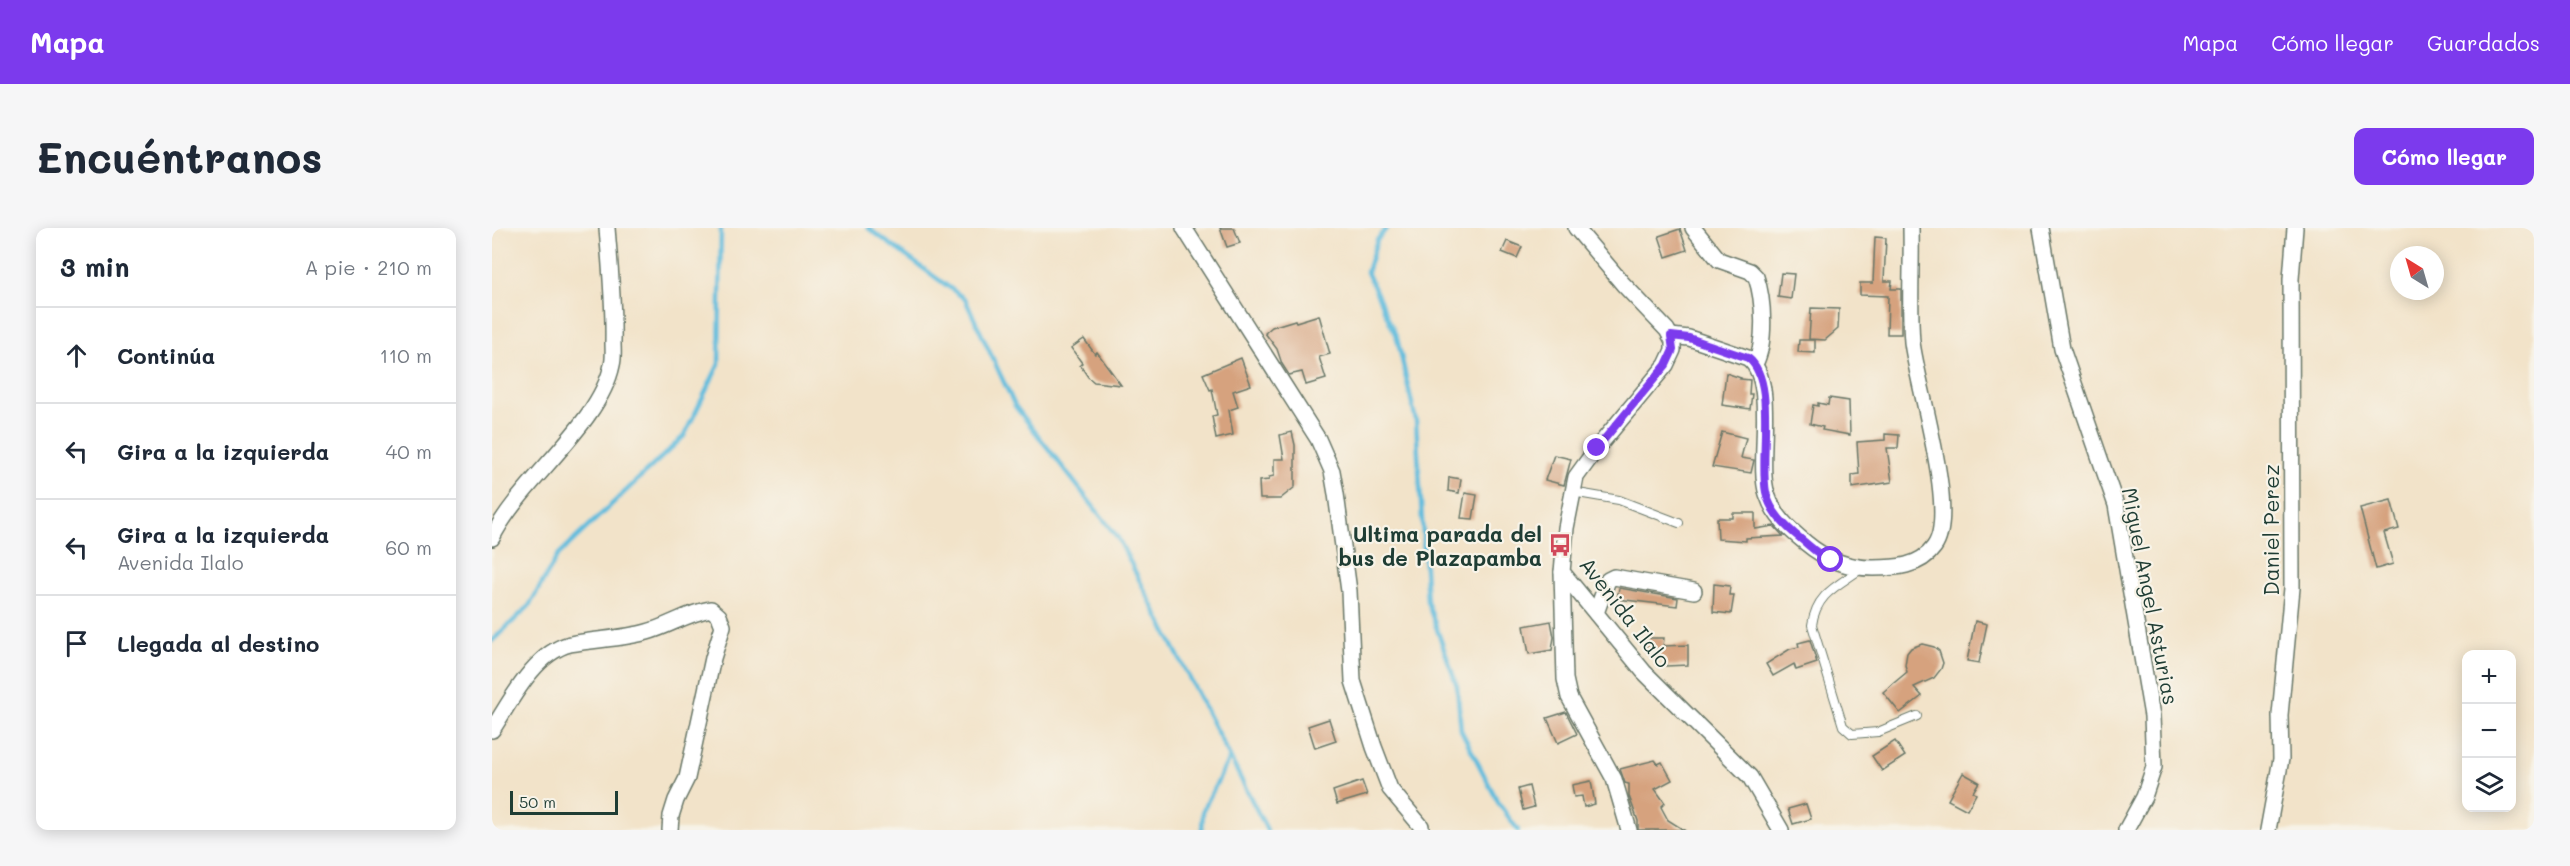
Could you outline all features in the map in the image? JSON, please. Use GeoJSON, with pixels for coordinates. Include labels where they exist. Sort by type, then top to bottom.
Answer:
{"type":"FeatureCollection","features":[{"type":"Feature","properties":{"kind":"street"},"geometry":{"type":"LineString","coordinates":[[492,537],[498,525],[539,472],[590,412],[612,366],[614,317],[607,228]]}},
{"type":"Feature","properties":{"kind":"street"},"geometry":{"type":"LineString","coordinates":[[1184,228],[1318,439],[1329,464],[1336,494],[1349,591],[1353,681],[1390,789],[1421,826]]}},
{"type":"Feature","properties":{"kind":"street"},"geometry":{"type":"LineString","coordinates":[[1576,228],[1671,336],[1689,338],[1748,358],[1755,364],[1763,398],[1766,492],[1777,514],[1786,526],[1822,557],[1863,568],[1898,568],[1913,564],[1934,548],[1939,537],[1942,518],[1940,481],[1912,339],[1911,228]]}},
{"type":"Feature","properties":{"kind":"street"},"geometry":{"type":"LineString","coordinates":[[1693,228],[1719,260],[1750,272],[1756,277],[1762,338],[1761,352],[1755,364]]}},
{"type":"Feature","properties":{"kind":"street","name":"Miguel Angel Asturias"},"geometry":{"type":"LineString","coordinates":[[2041,228],[2062,349],[2116,505],[2152,716],[2154,767],[2144,797],[2126,830]]}},
{"type":"Feature","properties":{"kind":"street","name":"Daniel Perez"},"geometry":{"type":"LineString","coordinates":[[2268,830],[2281,759],[2280,715],[2292,588],[2291,279],[2295,228]]}},
{"type":"Feature","properties":{"kind":"street","name":"Avenida Ilalo"},"geometry":{"type":"LineString","coordinates":[[1671,336],[1673,341],[1671,357],[1582,467],[1572,492],[1562,556],[1562,572],[1644,672],[1750,777],[1781,830]]}},
{"type":"Feature","properties":{"kind":"street"},"geometry":{"type":"LineString","coordinates":[[1562,572],[1565,679],[1569,697],[1614,779],[1629,830]]}},
{"type":"Feature","properties":{"kind":"street"},"geometry":{"type":"LineString","coordinates":[[1596,613],[1608,580],[1614,577],[1694,591]]}},
{"type":"Feature","properties":{"kind":"street"},"geometry":{"type":"LineString","coordinates":[[492,730],[537,664],[549,652],[568,645],[647,632],[695,612],[711,609],[719,616],[723,627],[713,658],[687,778],[676,800],[670,830]]}},
{"type":"Feature","properties":{"kind":"lane"},"geometry":{"type":"LineString","coordinates":[[1572,492],[1619,500],[1679,523]]}},
{"type":"Feature","properties":{"kind":"lane"},"geometry":{"type":"LineString","coordinates":[[1863,568],[1823,596],[1814,611],[1812,626],[1843,726],[1852,734],[1878,732],[1917,716]]}},
{"type":"Feature","properties":{"kind":"building"},"geometry":{"type":"Polygon","coordinates":[[[1220,228],[1234,228],[1240,243],[1227,247],[1220,228]]]}},
{"type":"Feature","properties":{"kind":"building"},"geometry":{"type":"Polygon","coordinates":[[[1680,229],[1687,250],[1666,257],[1659,236],[1680,229]]]}},
{"type":"Feature","properties":{"kind":"building"},"geometry":{"type":"Polygon","coordinates":[[[1875,237],[1886,238],[1884,281],[1892,281],[1891,289],[1901,289],[1901,334],[1887,334],[1888,296],[1860,295],[1860,283],[1873,283],[1875,237]]]}},
{"type":"Feature","properties":{"kind":"building"},"geometry":{"type":"Polygon","coordinates":[[[1507,241],[1522,247],[1517,258],[1502,252],[1507,241]]]}},
{"type":"Feature","properties":{"kind":"building"},"geometry":{"type":"Polygon","coordinates":[[[1781,273],[1794,274],[1791,299],[1778,297],[1781,273]]]}},
{"type":"Feature","properties":{"kind":"building"},"geometry":{"type":"Polygon","coordinates":[[[1811,308],[1839,309],[1838,329],[1825,340],[1809,339],[1811,308]]]}},
{"type":"Feature","properties":{"kind":"building"},"geometry":{"type":"Polygon","coordinates":[[[1319,315],[1330,354],[1319,357],[1326,379],[1306,385],[1302,372],[1289,375],[1277,349],[1265,333],[1272,327],[1319,315]]]}},
{"type":"Feature","properties":{"kind":"building"},"geometry":{"type":"Polygon","coordinates":[[[1084,339],[1095,354],[1097,352],[1121,385],[1094,382],[1088,377],[1080,365],[1082,363],[1071,348],[1084,339]]]}},
{"type":"Feature","properties":{"kind":"building"},"geometry":{"type":"Polygon","coordinates":[[[1799,340],[1815,340],[1815,353],[1798,352],[1799,340]]]}},
{"type":"Feature","properties":{"kind":"building"},"geometry":{"type":"Polygon","coordinates":[[[1241,358],[1251,385],[1233,391],[1238,407],[1229,410],[1233,435],[1216,439],[1212,416],[1217,415],[1212,389],[1210,390],[1203,374],[1241,358]]]}},
{"type":"Feature","properties":{"kind":"building"},"geometry":{"type":"Polygon","coordinates":[[[1726,373],[1740,379],[1750,380],[1749,394],[1752,394],[1750,409],[1722,405],[1726,373]]]}},
{"type":"Feature","properties":{"kind":"building"},"geometry":{"type":"Polygon","coordinates":[[[1829,398],[1849,401],[1850,435],[1822,430],[1823,427],[1810,424],[1813,405],[1818,406],[1818,403],[1828,405],[1829,398]]]}},
{"type":"Feature","properties":{"kind":"building"},"geometry":{"type":"Polygon","coordinates":[[[1292,432],[1295,445],[1295,487],[1280,499],[1260,499],[1259,481],[1269,480],[1269,477],[1274,476],[1274,459],[1284,459],[1280,435],[1292,432]]]}},
{"type":"Feature","properties":{"kind":"building"},"geometry":{"type":"Polygon","coordinates":[[[1722,432],[1746,438],[1741,458],[1754,460],[1751,473],[1712,467],[1722,432]]]}},
{"type":"Feature","properties":{"kind":"building"},"geometry":{"type":"Polygon","coordinates":[[[1885,434],[1899,435],[1898,448],[1887,448],[1892,482],[1852,488],[1852,475],[1859,474],[1857,442],[1885,440],[1885,434]]]}},
{"type":"Feature","properties":{"kind":"building"},"geometry":{"type":"Polygon","coordinates":[[[1554,455],[1571,459],[1564,485],[1545,480],[1554,455]]]}},
{"type":"Feature","properties":{"kind":"building"},"geometry":{"type":"Polygon","coordinates":[[[1449,477],[1461,479],[1459,493],[1448,491],[1449,477]]]}},
{"type":"Feature","properties":{"kind":"building"},"geometry":{"type":"Polygon","coordinates":[[[1465,493],[1477,495],[1473,519],[1461,518],[1465,493]]]}},
{"type":"Feature","properties":{"kind":"building"},"geometry":{"type":"Polygon","coordinates":[[[2391,500],[2399,529],[2384,533],[2393,564],[2376,569],[2360,508],[2391,500]]]}},
{"type":"Feature","properties":{"kind":"building"},"geometry":{"type":"Polygon","coordinates":[[[1733,513],[1755,513],[1755,529],[1774,526],[1783,536],[1746,538],[1746,541],[1718,539],[1717,518],[1733,518],[1733,513]]]}},
{"type":"Feature","properties":{"kind":"building"},"geometry":{"type":"Polygon","coordinates":[[[1714,584],[1730,586],[1729,595],[1734,595],[1731,614],[1713,612],[1714,584]]]}},
{"type":"Feature","properties":{"kind":"building"},"geometry":{"type":"Polygon","coordinates":[[[1619,588],[1678,598],[1677,606],[1617,599],[1619,588]]]}},
{"type":"Feature","properties":{"kind":"building"},"geometry":{"type":"Polygon","coordinates":[[[1551,621],[1554,637],[1552,650],[1529,654],[1524,626],[1551,621]]]}},
{"type":"Feature","properties":{"kind":"building"},"geometry":{"type":"Polygon","coordinates":[[[1975,621],[1987,624],[1979,663],[1967,661],[1975,621]]]}},
{"type":"Feature","properties":{"kind":"building"},"geometry":{"type":"Polygon","coordinates":[[[1647,638],[1664,638],[1663,646],[1688,645],[1688,665],[1666,666],[1665,658],[1658,658],[1657,649],[1646,649],[1647,638]]]}},
{"type":"Feature","properties":{"kind":"building"},"geometry":{"type":"Polygon","coordinates":[[[1810,640],[1817,663],[1796,670],[1794,664],[1773,676],[1766,664],[1790,649],[1799,647],[1798,643],[1810,640]]]}},
{"type":"Feature","properties":{"kind":"building"},"geometry":{"type":"Polygon","coordinates":[[[1922,644],[1939,651],[1943,663],[1934,678],[1914,687],[1922,696],[1900,713],[1883,692],[1907,672],[1905,665],[1907,653],[1911,648],[1922,644]]]}},
{"type":"Feature","properties":{"kind":"building"},"geometry":{"type":"Polygon","coordinates":[[[1566,712],[1577,734],[1558,743],[1547,718],[1566,712]]]}},
{"type":"Feature","properties":{"kind":"building"},"geometry":{"type":"Polygon","coordinates":[[[1329,719],[1336,741],[1315,748],[1308,726],[1329,719]]]}},
{"type":"Feature","properties":{"kind":"building"},"geometry":{"type":"Polygon","coordinates":[[[1895,741],[1905,756],[1882,771],[1872,756],[1895,741]]]}},
{"type":"Feature","properties":{"kind":"building"},"geometry":{"type":"Polygon","coordinates":[[[1655,760],[1658,764],[1662,762],[1672,780],[1655,789],[1665,803],[1661,807],[1668,820],[1684,830],[1638,830],[1638,821],[1629,796],[1629,784],[1625,783],[1620,769],[1655,760]]]}},
{"type":"Feature","properties":{"kind":"building"},"geometry":{"type":"Polygon","coordinates":[[[1963,773],[1979,782],[1973,792],[1976,794],[1967,810],[1948,800],[1963,773]]]}},
{"type":"Feature","properties":{"kind":"building"},"geometry":{"type":"Polygon","coordinates":[[[1362,781],[1367,795],[1337,804],[1333,791],[1362,781]]]}},
{"type":"Feature","properties":{"kind":"building"},"geometry":{"type":"Polygon","coordinates":[[[1591,781],[1595,804],[1584,807],[1582,796],[1574,797],[1572,785],[1591,781]]]}},
{"type":"Feature","properties":{"kind":"building"},"geometry":{"type":"Polygon","coordinates":[[[1529,786],[1534,807],[1523,810],[1518,789],[1529,786]]]}},
{"type":"Feature","properties":{"kind":"building"},"geometry":{"type":"Polygon","coordinates":[[[1806,804],[1811,819],[1793,824],[1788,809],[1806,804]]]}},
{"type":"Feature","properties":{"kind":"waterway"},"geometry":{"type":"LineString","coordinates":[[492,641],[529,606],[558,555],[684,436],[719,364],[721,228]]}},
{"type":"Feature","properties":{"kind":"waterway"},"geometry":{"type":"LineString","coordinates":[[868,228],[965,299],[1015,406],[1118,538],[1267,830]]}},
{"type":"Feature","properties":{"kind":"waterway"},"geometry":{"type":"LineString","coordinates":[[1387,228],[1377,240],[1367,272],[1397,338],[1416,421],[1427,601],[1457,686],[1461,730],[1499,804],[1518,830]]}},
{"type":"Feature","properties":{"kind":"waterway"},"geometry":{"type":"LineString","coordinates":[[1202,830],[1203,810],[1230,757]]}},
{"type":"Feature","properties":{"kind":"place","name":"Ultima parada del bus de Plazapamba"},"geometry":{"type":"Point","coordinates":[1560,545]}},
{"type":"Feature","properties":{"kind":"route"},"geometry":{"type":"LineString","coordinates":[[1597,448],[1666,365],[1673,350],[1671,336],[1689,338],[1748,358],[1759,371],[1763,398],[1766,492],[1786,526],[1822,557],[1831,560]]}}]}
